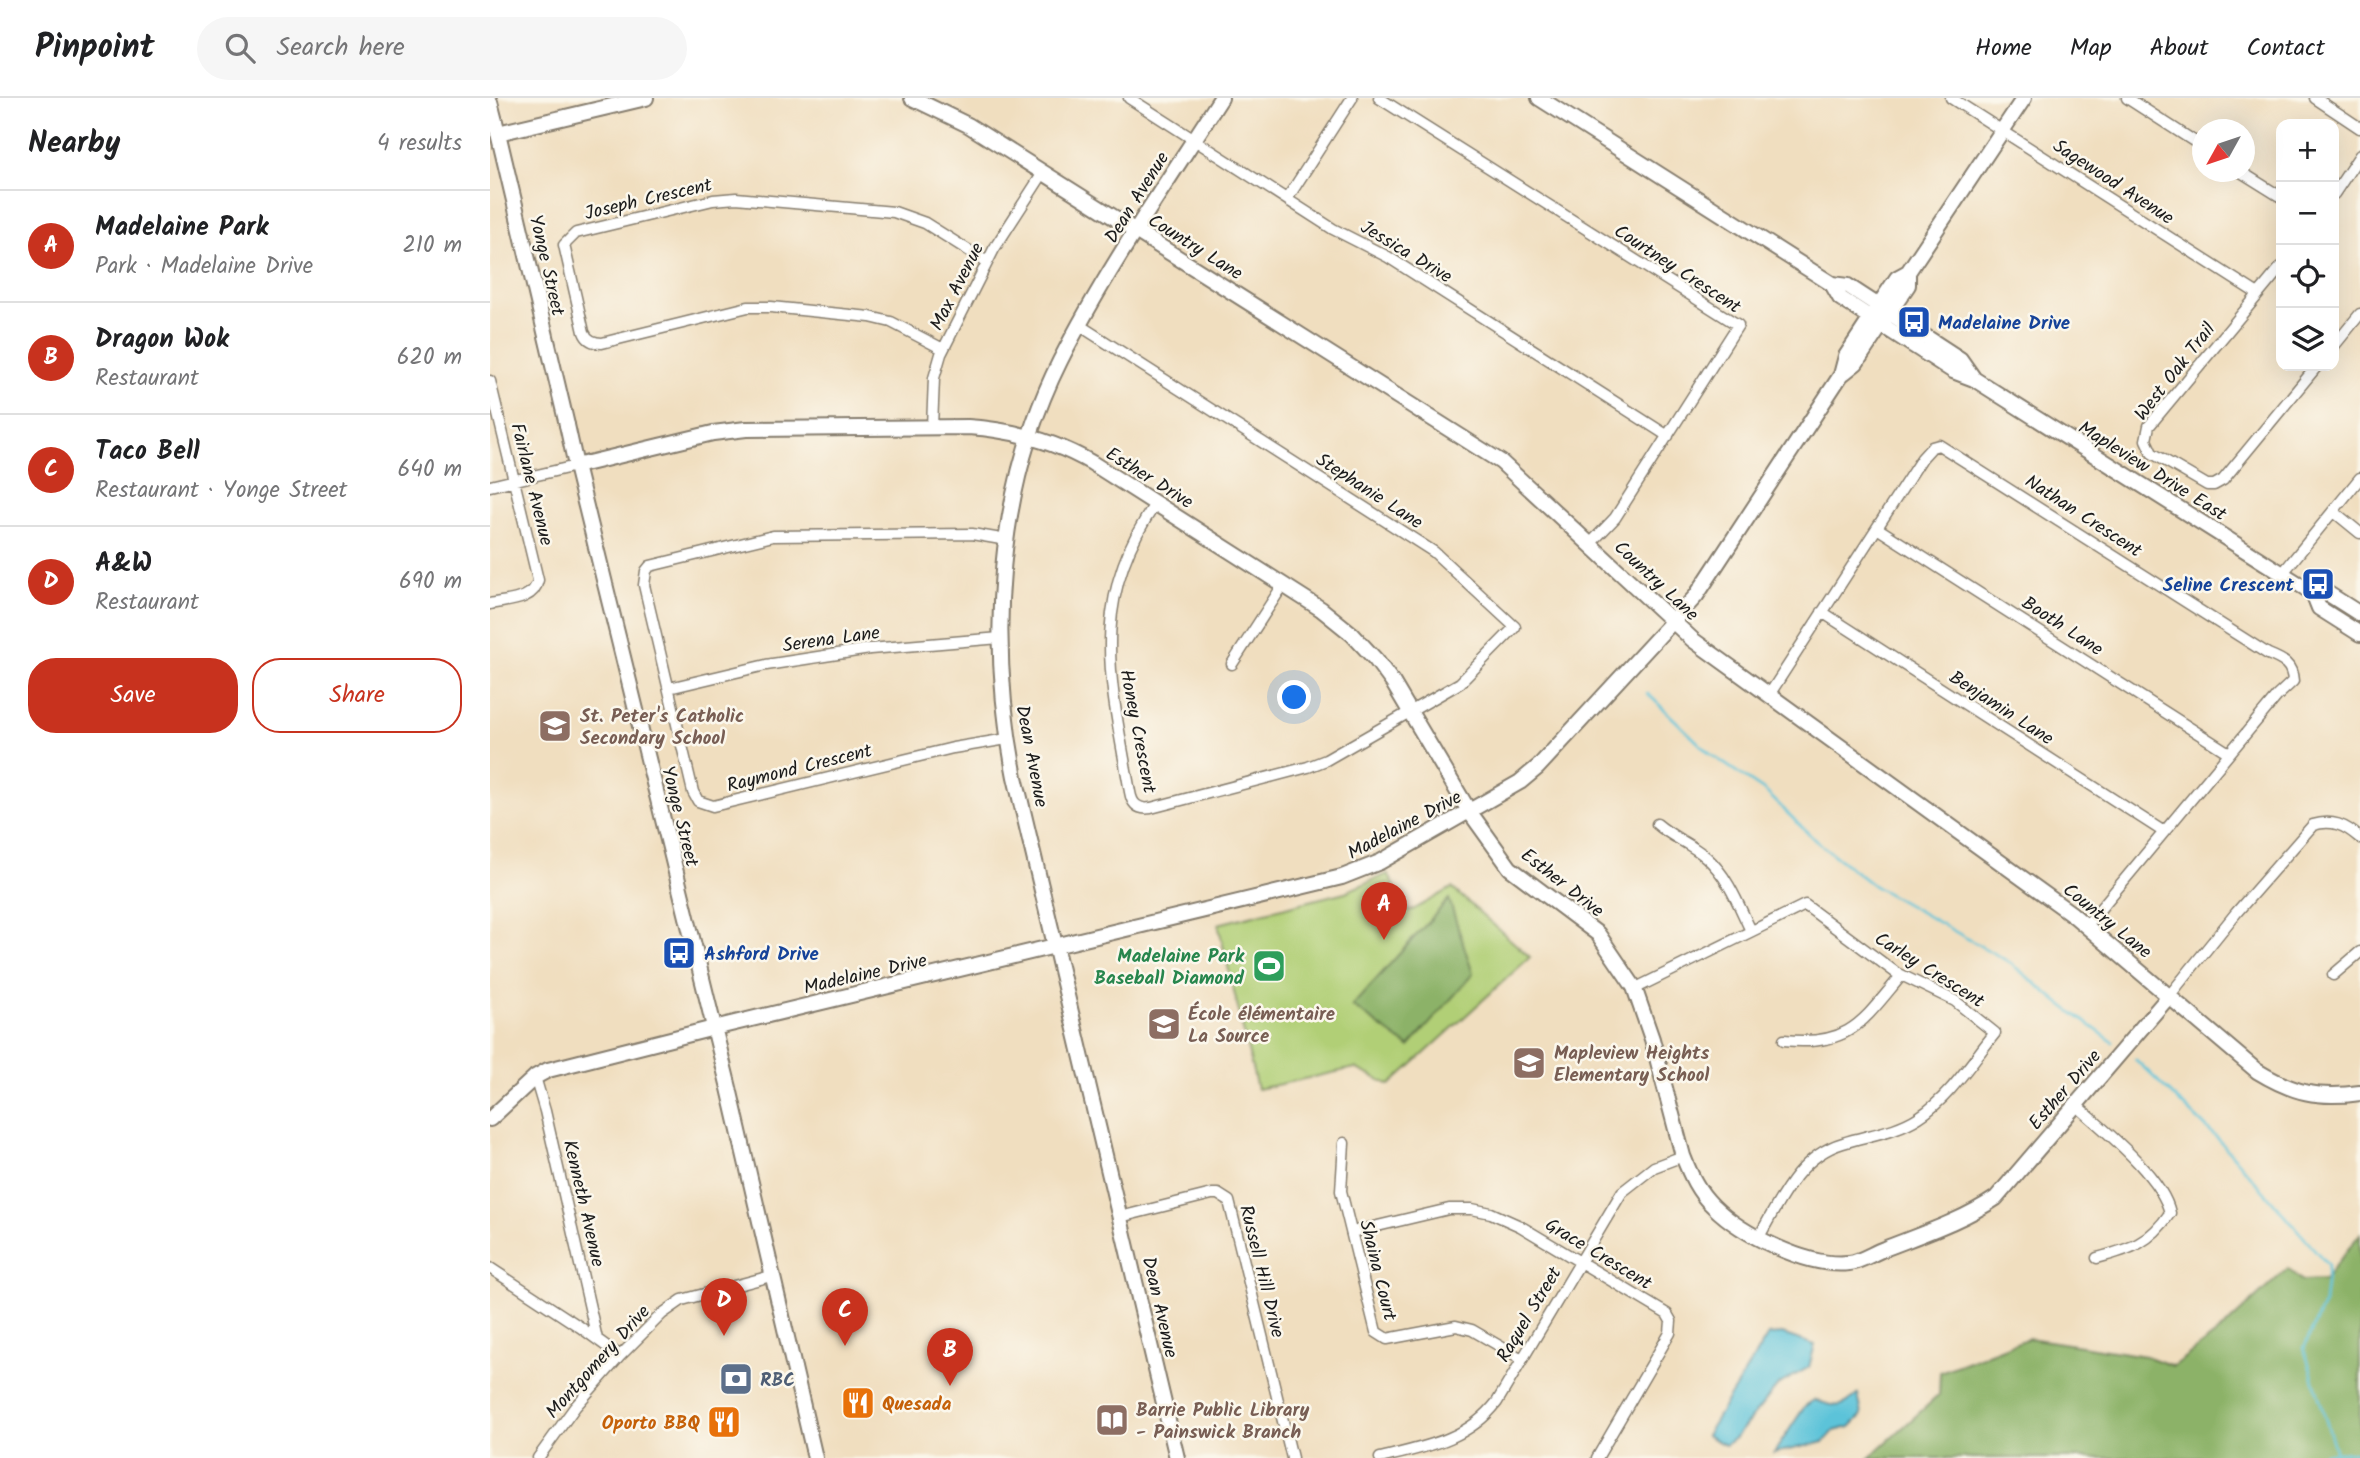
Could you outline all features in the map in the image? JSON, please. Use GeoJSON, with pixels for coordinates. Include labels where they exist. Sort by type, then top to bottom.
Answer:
{"type":"FeatureCollection","features":[{"type":"Feature","properties":{"kind":"street"},"geometry":{"type":"LineString","coordinates":[[494,134],[646,98]]}},
{"type":"Feature","properties":{"kind":"street","name":"Country Lane"},"geometry":{"type":"LineString","coordinates":[[912,98],[957,118],[1497,458],[1700,646],[2086,926],[2257,1071],[2281,1086],[2312,1095],[2360,1093]]}},
{"type":"Feature","properties":{"kind":"street","name":"Jessica Drive"},"geometry":{"type":"LineString","coordinates":[[1129,98],[1333,229],[1388,257],[1668,436]]}},
{"type":"Feature","properties":{"kind":"street","name":"Dean Avenue"},"geometry":{"type":"LineString","coordinates":[[1177,1458],[1007,738],[1000,638],[1006,540],[1030,436],[1052,379],[1079,325],[1221,98]]}},
{"type":"Feature","properties":{"kind":"street"},"geometry":{"type":"LineString","coordinates":[[1287,199],[1352,98]]}},
{"type":"Feature","properties":{"kind":"street","name":"Courtney Crescent"},"geometry":{"type":"LineString","coordinates":[[1379,98],[1738,325],[1615,518],[1590,544]]}},
{"type":"Feature","properties":{"kind":"street","name":"Mapleview Drive East"},"geometry":{"type":"LineString","coordinates":[[1539,98],[1832,284],[1848,286],[1880,315],[1960,359],[1974,379],[2312,593],[2319,608],[2360,634]]}},
{"type":"Feature","properties":{"kind":"street","name":"Sagewood Avenue"},"geometry":{"type":"LineString","coordinates":[[1951,98],[2258,294]]}},
{"type":"Feature","properties":{"kind":"street","name":"Madelaine Drive"},"geometry":{"type":"LineString","coordinates":[[714,1028],[1355,873],[1380,862],[1534,771],[1696,596],[1841,375],[1846,356],[1908,285],[1908,272],[2024,98]]}},
{"type":"Feature","properties":{"kind":"street"},"geometry":{"type":"LineString","coordinates":[[2127,98],[2192,140]]}},
{"type":"Feature","properties":{"kind":"street"},"geometry":{"type":"LineString","coordinates":[[2315,98],[2360,128]]}},
{"type":"Feature","properties":{"kind":"street","name":"Yonge Street"},"geometry":{"type":"LineString","coordinates":[[490,102],[494,134],[714,1028],[815,1458]]}},
{"type":"Feature","properties":{"kind":"street"},"geometry":{"type":"LineString","coordinates":[[2339,186],[2360,155]]}},
{"type":"Feature","properties":{"kind":"street","name":"Max Avenue"},"geometry":{"type":"LineString","coordinates":[[932,427],[934,375],[943,349],[988,262],[1043,173]]}},
{"type":"Feature","properties":{"kind":"street"},"geometry":{"type":"LineString","coordinates":[[2255,181],[2276,194]]}},
{"type":"Feature","properties":{"kind":"street","name":"Joseph Crescent"},"geometry":{"type":"LineString","coordinates":[[943,349],[891,322],[870,317],[771,307],[748,307],[602,343],[595,342],[584,332],[564,245],[576,233],[713,200],[736,198],[894,212],[925,223],[988,262]]}},
{"type":"Feature","properties":{"kind":"street","name":"West Oak Trail"},"geometry":{"type":"LineString","coordinates":[[2276,273],[2149,426],[2146,440],[2152,453],[2207,485],[2214,485],[2223,480],[2313,371]]}},
{"type":"Feature","properties":{"kind":"street"},"geometry":{"type":"LineString","coordinates":[[2339,340],[2360,314]]}},
{"type":"Feature","properties":{"kind":"street","name":"Stephanie Lane"},"geometry":{"type":"LineString","coordinates":[[1079,325],[1429,549],[1515,626],[1465,680],[1410,712]]}},
{"type":"Feature","properties":{"kind":"street","name":"Fairlane Avenue"},"geometry":{"type":"LineString","coordinates":[[490,380],[538,580],[537,588],[531,595],[490,604]]}},
{"type":"Feature","properties":{"kind":"street","name":"Esther Drive"},"geometry":{"type":"LineString","coordinates":[[576,466],[731,430],[984,428],[1030,436],[1054,444],[1086,459],[1156,503],[1327,613],[1358,640],[1390,677],[1469,811],[1510,868],[1598,934],[1634,989],[1652,1039],[1683,1156],[1695,1182],[1712,1205],[1759,1237],[1795,1255],[1823,1261],[1850,1263],[1973,1213],[1996,1198],[2313,825],[2326,820],[2341,825],[2360,838]]}},
{"type":"Feature","properties":{"kind":"street","name":"Nathan Crescent"},"geometry":{"type":"LineString","coordinates":[[1769,695],[1922,458],[1927,451],[1939,445],[2268,654],[2286,662],[2292,671],[2293,681],[2229,753],[2086,926]]}},
{"type":"Feature","properties":{"kind":"street"},"geometry":{"type":"LineString","coordinates":[[490,486],[576,466]]}},
{"type":"Feature","properties":{"kind":"street"},"geometry":{"type":"LineString","coordinates":[[2283,574],[2360,478]]}},
{"type":"Feature","properties":{"kind":"street","name":"Honey Crescent"},"geometry":{"type":"LineString","coordinates":[[1156,503],[1124,564],[1114,597],[1109,631],[1111,682],[1130,792],[1135,804],[1142,808],[1151,808],[1313,766],[1410,712]]}},
{"type":"Feature","properties":{"kind":"street"},"geometry":{"type":"LineString","coordinates":[[2333,512],[2360,533]]}},
{"type":"Feature","properties":{"kind":"street","name":"Booth Lane"},"geometry":{"type":"LineString","coordinates":[[1877,528],[2229,753]]}},
{"type":"Feature","properties":{"kind":"street","name":"Raymond Crescent"},"geometry":{"type":"LineString","coordinates":[[1006,540],[972,534],[773,536],[650,566],[646,571],[644,585],[693,792],[698,801],[709,805],[1007,738]]}},
{"type":"Feature","properties":{"kind":"street"},"geometry":{"type":"LineString","coordinates":[[1232,664],[1283,585]]}},
{"type":"Feature","properties":{"kind":"street","name":"Mapleview Drive East"},"geometry":{"type":"LineString","coordinates":[[2312,593],[2328,593],[2360,614]]}},
{"type":"Feature","properties":{"kind":"street","name":"Benjamin Lane"},"geometry":{"type":"LineString","coordinates":[[1822,612],[2164,832]]}},
{"type":"Feature","properties":{"kind":"street","name":"Serena Lane"},"geometry":{"type":"LineString","coordinates":[[669,688],[766,665],[844,653],[1000,638]]}},
{"type":"Feature","properties":{"kind":"street"},"geometry":{"type":"LineString","coordinates":[[1657,824],[1714,864],[1729,886],[1751,931]]}},
{"type":"Feature","properties":{"kind":"street","name":"Carley Crescent"},"geometry":{"type":"LineString","coordinates":[[1634,989],[1805,905],[1901,976],[1955,1001],[1995,1033],[1938,1101],[1920,1117],[1889,1131],[1834,1146],[1809,1161],[1795,1177],[1759,1237]]}},
{"type":"Feature","properties":{"kind":"street"},"geometry":{"type":"LineString","coordinates":[[2333,975],[2360,952]]}},
{"type":"Feature","properties":{"kind":"street"},"geometry":{"type":"LineString","coordinates":[[1784,1040],[1813,1041],[1850,1032],[1863,1021],[1901,976]]}},
{"type":"Feature","properties":{"kind":"street"},"geometry":{"type":"LineString","coordinates":[[490,1119],[535,1077],[558,1066],[714,1028]]}},
{"type":"Feature","properties":{"kind":"street","name":"Kenneth Avenue"},"geometry":{"type":"LineString","coordinates":[[535,1077],[597,1339]]}},
{"type":"Feature","properties":{"kind":"street"},"geometry":{"type":"LineString","coordinates":[[2076,1105],[2132,1156],[2167,1199],[2170,1213],[2161,1227],[2133,1248],[2097,1258]]}},
{"type":"Feature","properties":{"kind":"street","name":"Shaina Court"},"geometry":{"type":"LineString","coordinates":[[1345,1143],[1341,1191],[1374,1326],[1381,1337],[1392,1339],[1456,1325],[1472,1330],[1522,1359]]}},
{"type":"Feature","properties":{"kind":"street","name":"Raquel Street"},"geometry":{"type":"LineString","coordinates":[[1380,1458],[1405,1455],[1449,1440],[1481,1420],[1497,1402],[1615,1202],[1629,1186],[1654,1167],[1683,1156]]}},
{"type":"Feature","properties":{"kind":"street","name":"Russell Hill Drive"},"geometry":{"type":"LineString","coordinates":[[1120,1217],[1212,1194],[1218,1194],[1228,1201],[1292,1458]]}},
{"type":"Feature","properties":{"kind":"street","name":"Grace Crescent"},"geometry":{"type":"LineString","coordinates":[[1352,1232],[1437,1211],[1472,1209],[1491,1213],[1509,1220],[1660,1309],[1671,1321],[1670,1333],[1597,1458]]}},
{"type":"Feature","properties":{"kind":"street"},"geometry":{"type":"LineString","coordinates":[[490,1268],[620,1356]]}},
{"type":"Feature","properties":{"kind":"street","name":"Montgomery Drive"},"geometry":{"type":"LineString","coordinates":[[538,1458],[575,1407],[662,1314],[682,1300],[771,1276]]}},
{"type":"Feature","properties":{"kind":"green space"},"geometry":{"type":"Polygon","coordinates":[[[1388,874],[1409,912],[1452,888],[1530,957],[1390,1085],[1355,1068],[1257,1089],[1218,924],[1345,892],[1388,874]]]}},
{"type":"Feature","properties":{"kind":"green space"},"geometry":{"type":"Polygon","coordinates":[[[1449,899],[1473,974],[1409,1047],[1352,1006],[1449,899]]]}},
{"type":"Feature","properties":{"kind":"green space"},"geometry":{"type":"Polygon","coordinates":[[[2360,1234],[2360,1458],[1869,1458],[1939,1395],[1940,1372],[2029,1338],[2146,1356],[2173,1366],[2220,1331],[2288,1268],[2302,1281],[2324,1280],[2360,1234]]]}},
{"type":"Feature","properties":{"kind":"water"},"geometry":{"type":"Polygon","coordinates":[[[1782,1334],[1815,1345],[1809,1367],[1778,1385],[1736,1437],[1725,1445],[1706,1435],[1768,1335],[1782,1334]]]}},
{"type":"Feature","properties":{"kind":"water"},"geometry":{"type":"Polygon","coordinates":[[[1858,1394],[1862,1415],[1850,1427],[1834,1431],[1824,1442],[1774,1453],[1805,1406],[1814,1400],[1842,1405],[1858,1394]]]}},
{"type":"Feature","properties":{"kind":"waterway"},"geometry":{"type":"LineString","coordinates":[[1647,693],[1710,754],[1765,791],[1816,841],[1874,886],[2009,962],[2113,1042]]}},
{"type":"Feature","properties":{"kind":"waterway"},"geometry":{"type":"LineString","coordinates":[[2135,1059],[2220,1141],[2328,1265],[2324,1303],[2304,1348],[2336,1453]]}},
{"type":"Feature","properties":{"kind":"waterway"},"geometry":{"type":"LineString","coordinates":[[2317,1458],[2325,1453],[2360,1452]]}},
{"type":"Feature","properties":{"kind":"place","name":"Madelaine Drive"},"geometry":{"type":"Point","coordinates":[1914,322]}},
{"type":"Feature","properties":{"kind":"place","name":"Seline Crescent"},"geometry":{"type":"Point","coordinates":[2318,584]}},
{"type":"Feature","properties":{"kind":"place","name":"St. Peter's Catholic Secondary School"},"geometry":{"type":"Point","coordinates":[555,726]}},
{"type":"Feature","properties":{"kind":"place","name":"Madelaine Park"},"geometry":{"type":"Point","coordinates":[1384,940]}},
{"type":"Feature","properties":{"kind":"place","name":"Ashford Drive"},"geometry":{"type":"Point","coordinates":[679,953]}},
{"type":"Feature","properties":{"kind":"place","name":"Madelaine Park Baseball Diamond"},"geometry":{"type":"Point","coordinates":[1269,966]}},
{"type":"Feature","properties":{"kind":"place","name":"École élémentaire La Source"},"geometry":{"type":"Point","coordinates":[1164,1024]}},
{"type":"Feature","properties":{"kind":"place","name":"Mapleview Heights Elementary School"},"geometry":{"type":"Point","coordinates":[1529,1063]}},
{"type":"Feature","properties":{"kind":"place","name":"A&W"},"geometry":{"type":"Point","coordinates":[724,1336]}},
{"type":"Feature","properties":{"kind":"place","name":"Taco Bell"},"geometry":{"type":"Point","coordinates":[845,1346]}},
{"type":"Feature","properties":{"kind":"place","name":"RBC"},"geometry":{"type":"Point","coordinates":[736,1379]}},
{"type":"Feature","properties":{"kind":"place","name":"Dragon Wok"},"geometry":{"type":"Point","coordinates":[950,1386]}},
{"type":"Feature","properties":{"kind":"place","name":"Quesada"},"geometry":{"type":"Point","coordinates":[858,1403]}},
{"type":"Feature","properties":{"kind":"place","name":"Barrie Public Library - Painswick Branch"},"geometry":{"type":"Point","coordinates":[1112,1420]}},
{"type":"Feature","properties":{"kind":"place","name":"Oporto BBQ"},"geometry":{"type":"Point","coordinates":[724,1422]}}]}
